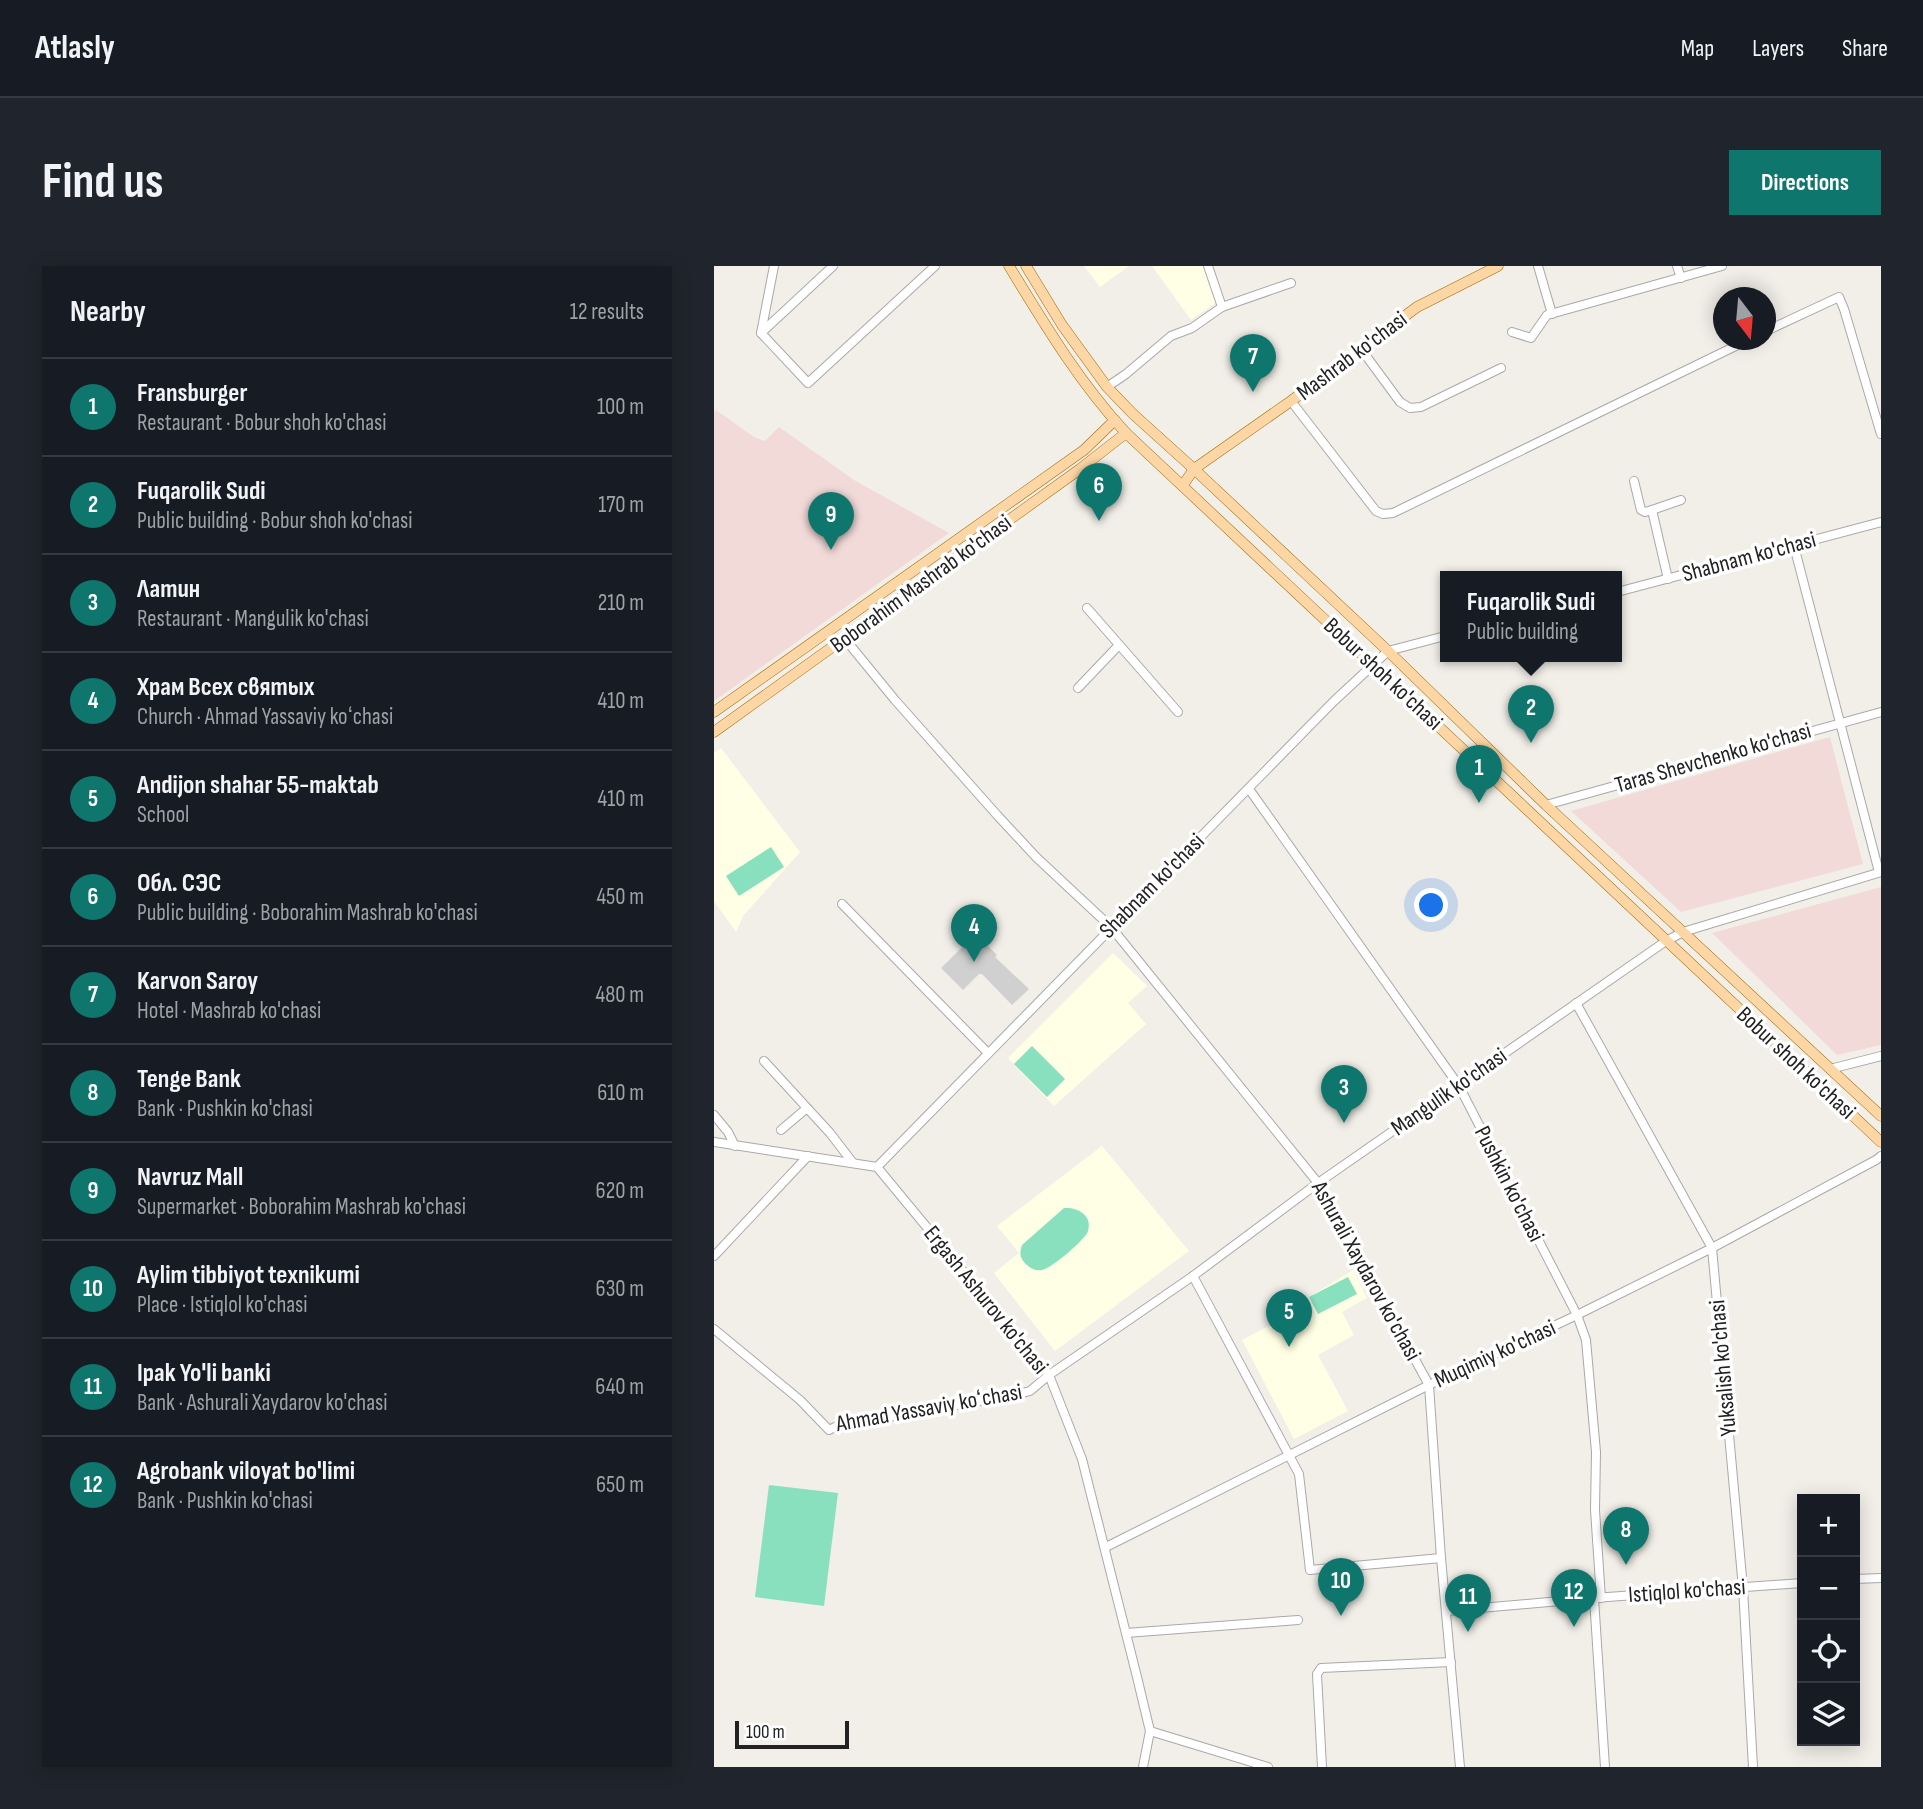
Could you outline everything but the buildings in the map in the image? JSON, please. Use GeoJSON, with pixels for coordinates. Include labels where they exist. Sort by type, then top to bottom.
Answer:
{"type":"FeatureCollection","features":[{"type":"Feature","properties":{"kind":"main road","name":"Bobur shoh ko'chasi"},"geometry":{"type":"LineString","coordinates":[[1009,266],[1050,334],[1095,398],[1126,433],[1881,1142]]}},
{"type":"Feature","properties":{"kind":"main road","name":"Bobur shoh ko'chasi"},"geometry":{"type":"LineString","coordinates":[[1026,266],[1062,325],[1107,387],[1133,414],[1388,650],[1546,805],[1881,1116]]}},
{"type":"Feature","properties":{"kind":"main road","name":"Mashrab ko'chasi"},"geometry":{"type":"LineString","coordinates":[[1183,485],[1194,469],[1417,307],[1498,266]]}},
{"type":"Feature","properties":{"kind":"main road","name":"Boborahim Mashrab ko'chasi"},"geometry":{"type":"LineString","coordinates":[[714,712],[1084,450],[1115,420]]}},
{"type":"Feature","properties":{"kind":"main road","name":"Boborahim Mashrab ko'chasi"},"geometry":{"type":"LineString","coordinates":[[714,732],[1080,469],[1126,433]]}},
{"type":"Feature","properties":{"kind":"main road"},"geometry":{"type":"LineString","coordinates":[[886,590],[895,602]]}},
{"type":"Feature","properties":{"kind":"street"},"geometry":{"type":"LineString","coordinates":[[761,333],[774,266]]}},
{"type":"Feature","properties":{"kind":"street"},"geometry":{"type":"LineString","coordinates":[[761,333],[833,266]]}},
{"type":"Feature","properties":{"kind":"street"},"geometry":{"type":"LineString","coordinates":[[761,333],[808,383],[935,266]]}},
{"type":"Feature","properties":{"kind":"street"},"geometry":{"type":"LineString","coordinates":[[1208,266],[1222,307]]}},
{"type":"Feature","properties":{"kind":"street"},"geometry":{"type":"LineString","coordinates":[[1538,266],[1552,314]]}},
{"type":"Feature","properties":{"kind":"street"},"geometry":{"type":"LineString","coordinates":[[1677,266],[1681,278]]}},
{"type":"Feature","properties":{"kind":"street"},"geometry":{"type":"LineString","coordinates":[[1512,332],[1531,338],[1547,315],[1722,266]]}},
{"type":"Feature","properties":{"kind":"street"},"geometry":{"type":"LineString","coordinates":[[1107,387],[1171,336],[1192,328],[1222,307],[1291,283]]}},
{"type":"Feature","properties":{"kind":"street"},"geometry":{"type":"LineString","coordinates":[[1776,326],[1841,297],[1881,434]]}},
{"type":"Feature","properties":{"kind":"street"},"geometry":{"type":"LineString","coordinates":[[1361,349],[1400,402],[1410,408],[1421,407],[1501,368]]}},
{"type":"Feature","properties":{"kind":"street"},"geometry":{"type":"LineString","coordinates":[[1291,401],[1376,511],[1383,514],[1393,513],[1727,350]]}},
{"type":"Feature","properties":{"kind":"street"},"geometry":{"type":"LineString","coordinates":[[1634,481],[1641,509],[1645,512],[1681,500]]}},
{"type":"Feature","properties":{"kind":"street"},"geometry":{"type":"LineString","coordinates":[[1652,510],[1668,579]]}},
{"type":"Feature","properties":{"kind":"street","name":"Shabnam ko'chasi"},"geometry":{"type":"LineString","coordinates":[[1622,591],[1881,522]]}},
{"type":"Feature","properties":{"kind":"street"},"geometry":{"type":"LineString","coordinates":[[1794,546],[1880,872]]}},
{"type":"Feature","properties":{"kind":"street"},"geometry":{"type":"LineString","coordinates":[[1087,608],[1178,712]]}},
{"type":"Feature","properties":{"kind":"street"},"geometry":{"type":"LineString","coordinates":[[1388,650],[1440,637]]}},
{"type":"Feature","properties":{"kind":"street","name":"Ashurali Xaydarov ko'chasi"},"geometry":{"type":"LineString","coordinates":[[845,639],[997,815],[1036,857],[1111,927],[1318,1182],[1429,1385],[1460,1767]]}},
{"type":"Feature","properties":{"kind":"street"},"geometry":{"type":"LineString","coordinates":[[1078,688],[1119,645]]}},
{"type":"Feature","properties":{"kind":"street","name":"Shabnam ko'chasi"},"geometry":{"type":"LineString","coordinates":[[877,1167],[1334,701],[1388,650]]}},
{"type":"Feature","properties":{"kind":"street","name":"Taras Shevchenko ko'chasi"},"geometry":{"type":"LineString","coordinates":[[1546,805],[1881,712]]}},
{"type":"Feature","properties":{"kind":"street","name":"Pushkin ko'chasi"},"geometry":{"type":"LineString","coordinates":[[1249,789],[1459,1086],[1577,1315],[1586,1340],[1596,1451],[1597,1598],[1605,1767]]}},
{"type":"Feature","properties":{"kind":"street","name":"Mangulik ko'chasi"},"geometry":{"type":"LineString","coordinates":[[1049,1375],[1193,1276],[1318,1182],[1667,941],[1683,932],[1880,872]]}},
{"type":"Feature","properties":{"kind":"street"},"geometry":{"type":"LineString","coordinates":[[842,904],[988,1053]]}},
{"type":"Feature","properties":{"kind":"street","name":"Yuksalish ko'chasi"},"geometry":{"type":"LineString","coordinates":[[1576,1003],[1712,1248],[1743,1587],[1754,1767]]}},
{"type":"Feature","properties":{"kind":"street"},"geometry":{"type":"LineString","coordinates":[[1830,1069],[1881,1056]]}},
{"type":"Feature","properties":{"kind":"street"},"geometry":{"type":"LineString","coordinates":[[764,1061],[830,1133],[853,1163]]}},
{"type":"Feature","properties":{"kind":"street"},"geometry":{"type":"LineString","coordinates":[[781,1130],[807,1108]]}},
{"type":"Feature","properties":{"kind":"street"},"geometry":{"type":"LineString","coordinates":[[714,1115],[729,1132],[735,1146]]}},
{"type":"Feature","properties":{"kind":"street"},"geometry":{"type":"LineString","coordinates":[[714,1142],[877,1167]]}},
{"type":"Feature","properties":{"kind":"street","name":"Muqimiy ko'chasi"},"geometry":{"type":"LineString","coordinates":[[1106,1547],[1429,1385],[1712,1248],[1881,1156]]}},
{"type":"Feature","properties":{"kind":"street"},"geometry":{"type":"LineString","coordinates":[[714,1256],[808,1157]]}},
{"type":"Feature","properties":{"kind":"street","name":"Ergash Ashurov ko'chasi"},"geometry":{"type":"LineString","coordinates":[[877,1167],[1049,1375],[1082,1460],[1106,1547],[1150,1731],[1143,1767]]}},
{"type":"Feature","properties":{"kind":"street"},"geometry":{"type":"LineString","coordinates":[[1193,1276],[1299,1474],[1310,1570],[1441,1558]]}},
{"type":"Feature","properties":{"kind":"street","name":"Ahmad Yassaviy koʻchasi"},"geometry":{"type":"LineString","coordinates":[[714,1329],[800,1400],[829,1430],[836,1426],[1015,1395],[1030,1391],[1049,1375]]}},
{"type":"Feature","properties":{"kind":"street"},"geometry":{"type":"LineString","coordinates":[[1860,1579],[1881,1578]]}},
{"type":"Feature","properties":{"kind":"street","name":"Istiqlol ko'chasi"},"geometry":{"type":"LineString","coordinates":[[1446,1611],[1797,1583]]}},
{"type":"Feature","properties":{"kind":"street"},"geometry":{"type":"LineString","coordinates":[[1126,1633],[1298,1620]]}},
{"type":"Feature","properties":{"kind":"street"},"geometry":{"type":"LineString","coordinates":[[1322,1767],[1317,1674],[1321,1668],[1451,1662]]}},
{"type":"Feature","properties":{"kind":"street"},"geometry":{"type":"LineString","coordinates":[[1150,1731],[1268,1767]]}},
{"type":"Feature","properties":{"kind":"shaded area"},"geometry":{"type":"Polygon","coordinates":[[[1084,266],[1129,266],[1100,287],[1084,266]]]}},
{"type":"Feature","properties":{"kind":"shaded area"},"geometry":{"type":"Polygon","coordinates":[[[1152,266],[1207,266],[1217,302],[1191,320],[1152,266]]]}},
{"type":"Feature","properties":{"kind":"shaded area"},"geometry":{"type":"Polygon","coordinates":[[[716,410],[754,437],[765,441],[779,427],[854,480],[949,533],[714,701],[714,412],[716,410]]]}},
{"type":"Feature","properties":{"kind":"shaded area"},"geometry":{"type":"Polygon","coordinates":[[[1830,737],[1863,864],[1681,912],[1571,811],[1830,737]]]}},
{"type":"Feature","properties":{"kind":"shaded area"},"geometry":{"type":"Polygon","coordinates":[[[721,748],[800,852],[743,916],[736,932],[714,901],[714,753],[721,748]]]}},
{"type":"Feature","properties":{"kind":"shaded area"},"geometry":{"type":"Polygon","coordinates":[[[1881,887],[1881,1045],[1837,1055],[1712,933],[1881,887]]]}},
{"type":"Feature","properties":{"kind":"shaded area"},"geometry":{"type":"Polygon","coordinates":[[[990,920],[998,928],[984,942],[997,955],[995,957],[1029,989],[1012,1005],[982,974],[963,990],[941,968],[990,920]]]}},
{"type":"Feature","properties":{"kind":"shaded area"},"geometry":{"type":"Polygon","coordinates":[[[1113,953],[1147,986],[1128,1003],[1146,1024],[1054,1106],[1008,1058],[1113,953]]]}},
{"type":"Feature","properties":{"kind":"shaded area"},"geometry":{"type":"Polygon","coordinates":[[[1102,1146],[1189,1251],[1055,1351],[994,1273],[1019,1253],[997,1226],[1102,1146]]]}},
{"type":"Feature","properties":{"kind":"shaded area"},"geometry":{"type":"Polygon","coordinates":[[[1353,1270],[1367,1298],[1342,1312],[1354,1335],[1318,1355],[1348,1411],[1294,1439],[1242,1340],[1278,1321],[1314,1313],[1309,1297],[1353,1270]]]}},
{"type":"Feature","properties":{"kind":"green space"},"geometry":{"type":"Polygon","coordinates":[[[771,847],[784,867],[739,896],[726,876],[771,847]]]}},
{"type":"Feature","properties":{"kind":"green space"},"geometry":{"type":"Polygon","coordinates":[[[1032,1046],[1065,1079],[1047,1097],[1014,1064],[1032,1046]]]}},
{"type":"Feature","properties":{"kind":"green space"},"geometry":{"type":"Polygon","coordinates":[[[1064,1208],[1074,1209],[1086,1216],[1089,1225],[1086,1235],[1053,1265],[1042,1270],[1032,1269],[1022,1258],[1022,1245],[1064,1208]]]}},
{"type":"Feature","properties":{"kind":"green space"},"geometry":{"type":"Polygon","coordinates":[[[1348,1277],[1357,1294],[1318,1314],[1309,1297],[1348,1277]]]}},
{"type":"Feature","properties":{"kind":"green space"},"geometry":{"type":"Polygon","coordinates":[[[769,1485],[838,1493],[824,1606],[755,1597],[769,1485]]]}},
{"type":"Feature","properties":{"kind":"place","name":"Karvon Saroy"},"geometry":{"type":"Point","coordinates":[1253,392]}},
{"type":"Feature","properties":{"kind":"place","name":"Обл. СЭС"},"geometry":{"type":"Point","coordinates":[1099,521]}},
{"type":"Feature","properties":{"kind":"place","name":"Navruz Mall"},"geometry":{"type":"Point","coordinates":[831,550]}},
{"type":"Feature","properties":{"kind":"place","name":"Fuqarolik Sudi"},"geometry":{"type":"Point","coordinates":[1531,743]}},
{"type":"Feature","properties":{"kind":"place","name":"Fransburger"},"geometry":{"type":"Point","coordinates":[1479,803]}},
{"type":"Feature","properties":{"kind":"place","name":"Храм Всех святых"},"geometry":{"type":"Point","coordinates":[974,962]}},
{"type":"Feature","properties":{"kind":"place","name":"Латин"},"geometry":{"type":"Point","coordinates":[1344,1123]}},
{"type":"Feature","properties":{"kind":"place","name":"Andijon shahar 55-maktab"},"geometry":{"type":"Point","coordinates":[1289,1347]}},
{"type":"Feature","properties":{"kind":"place","name":"Tenge Bank"},"geometry":{"type":"Point","coordinates":[1626,1565]}},
{"type":"Feature","properties":{"kind":"place","name":"Aylim tibbiyot texnikumi"},"geometry":{"type":"Point","coordinates":[1341,1616]}},
{"type":"Feature","properties":{"kind":"place","name":"Agrobank viloyat bo'limi"},"geometry":{"type":"Point","coordinates":[1574,1627]}},
{"type":"Feature","properties":{"kind":"place","name":"Ipak Yo'li banki"},"geometry":{"type":"Point","coordinates":[1468,1632]}}]}
